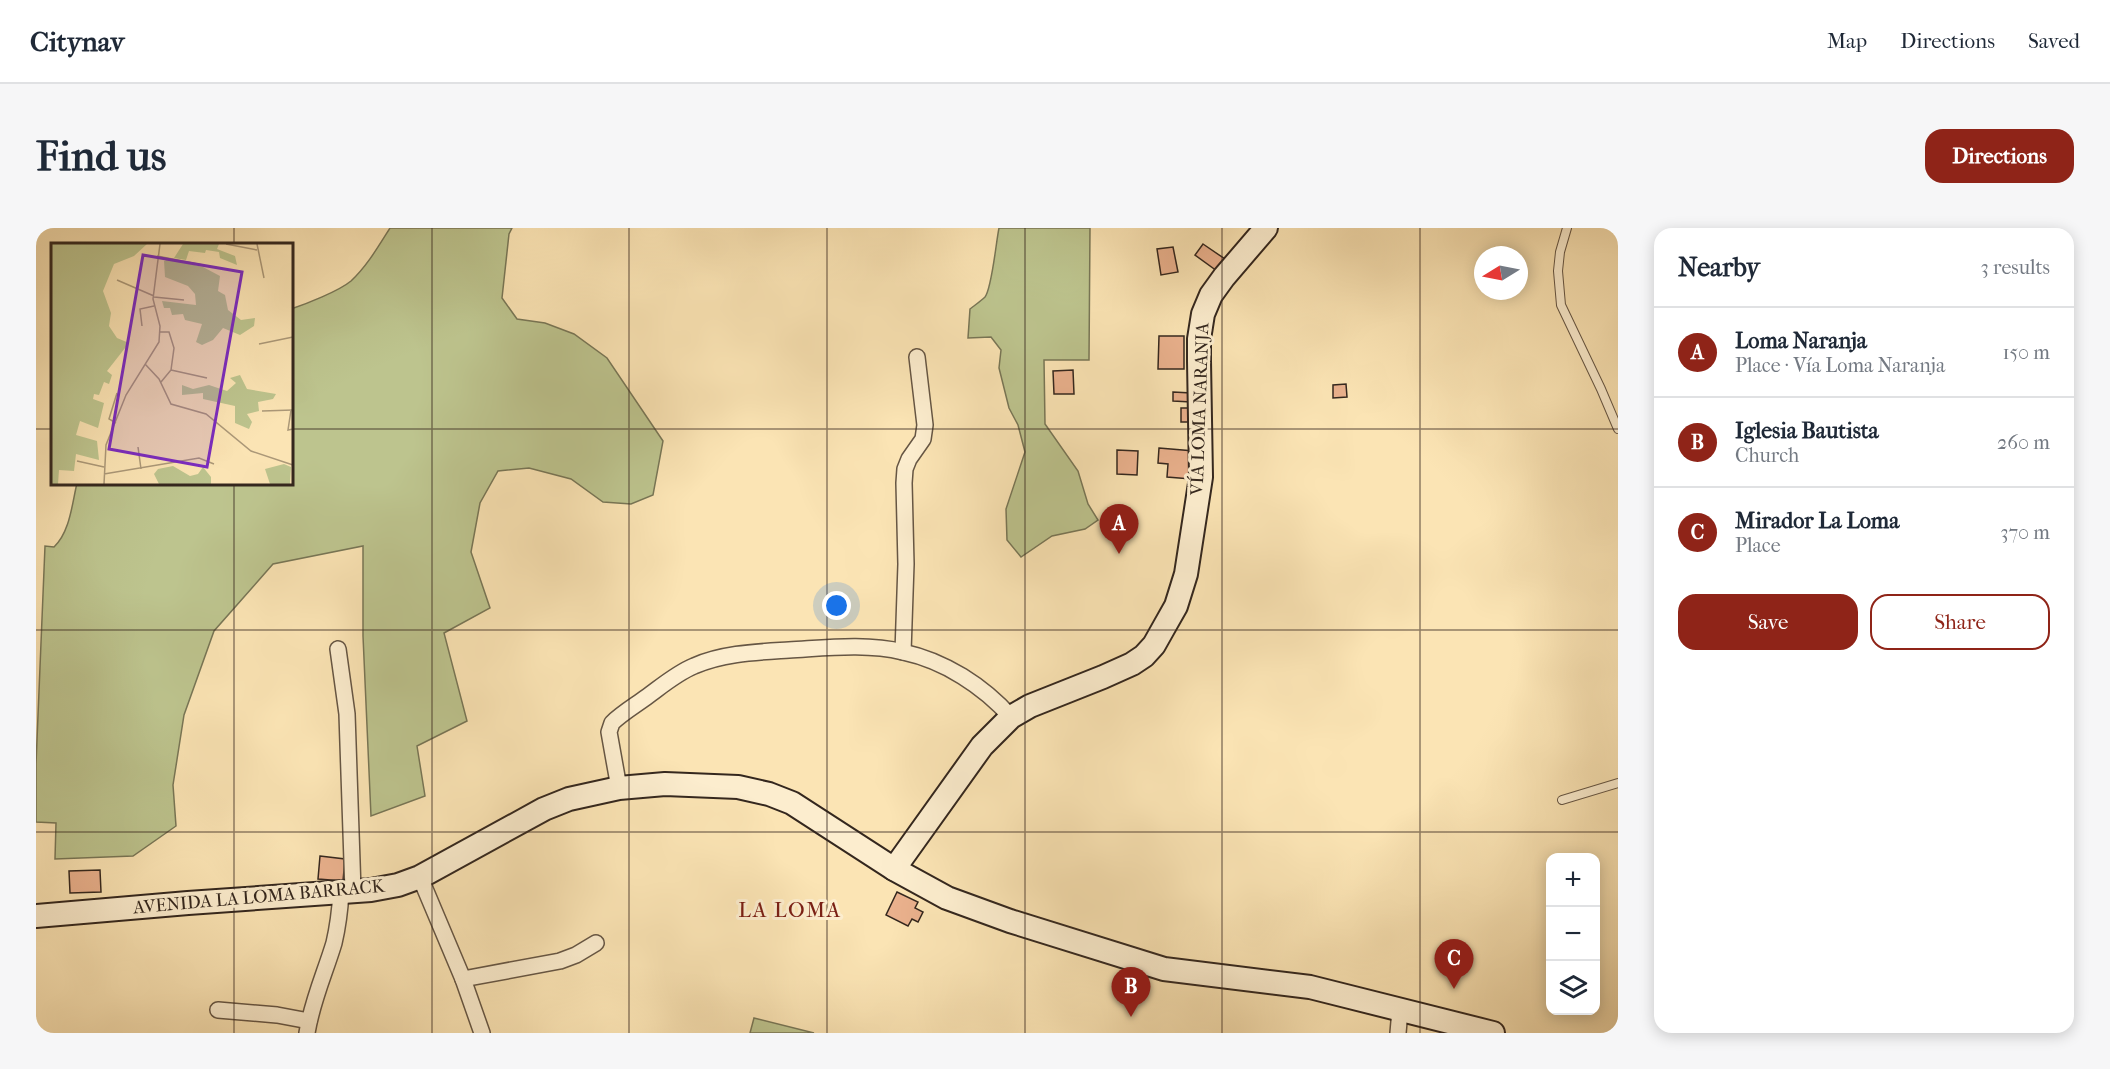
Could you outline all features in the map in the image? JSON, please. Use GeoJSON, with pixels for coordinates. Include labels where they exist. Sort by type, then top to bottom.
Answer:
{"type":"FeatureCollection","features":[{"type":"Feature","properties":{"kind":"main road","name":"VÍA LOMA NARANJA"},"geometry":{"type":"LineString","coordinates":[[894,869],[982,746],[1011,717],[1030,706],[1132,664],[1154,645],[1176,606],[1186,574],[1201,477],[1199,339],[1203,314],[1211,295],[1224,277],[1266,228]]}},
{"type":"Feature","properties":{"kind":"main road","name":"AVENIDA LA LOMA BARRACK"},"geometry":{"type":"LineString","coordinates":[[36,916],[398,885],[420,877],[544,809],[569,799],[618,788],[664,784],[738,787],[769,794],[792,803],[894,869],[947,898],[973,909],[1164,969],[1288,983],[1493,1033]]}},
{"type":"Feature","properties":{"kind":"street"},"geometry":{"type":"LineString","coordinates":[[903,652],[906,564],[905,469],[923,439],[925,425],[917,357]]}},
{"type":"Feature","properties":{"kind":"street"},"geometry":{"type":"LineString","coordinates":[[618,788],[609,732],[612,723],[694,665],[748,653],[855,647],[903,652],[945,667],[965,678],[983,690],[1011,717]]}},
{"type":"Feature","properties":{"kind":"street"},"geometry":{"type":"LineString","coordinates":[[218,1010],[277,1015],[308,1027],[314,998],[334,942],[347,891],[348,725],[338,649]]}},
{"type":"Feature","properties":{"kind":"street"},"geometry":{"type":"LineString","coordinates":[[420,877],[464,979],[482,1033]]}},
{"type":"Feature","properties":{"kind":"street"},"geometry":{"type":"LineString","coordinates":[[464,979],[560,961],[596,943]]}},
{"type":"Feature","properties":{"kind":"street"},"geometry":{"type":"LineString","coordinates":[[1398,1033],[1400,1010]]}},
{"type":"Feature","properties":{"kind":"lane"},"geometry":{"type":"LineString","coordinates":[[1567,228],[1560,252],[1558,271],[1561,305],[1602,389],[1618,429]]}},
{"type":"Feature","properties":{"kind":"lane"},"geometry":{"type":"LineString","coordinates":[[1563,800],[1618,783]]}},
{"type":"Feature","properties":{"kind":"green space"},"geometry":{"type":"Polygon","coordinates":[[[390,228],[512,228],[509,234],[502,298],[517,319],[545,323],[574,334],[607,358],[663,441],[653,495],[631,504],[603,502],[571,479],[529,468],[498,471],[480,503],[471,552],[490,608],[444,633],[467,721],[417,746],[425,796],[371,816],[363,636],[363,546],[273,564],[214,631],[184,715],[173,785],[176,826],[133,856],[55,859],[56,823],[36,822],[36,764],[45,546],[54,547],[64,534],[77,484],[292,484],[292,309],[346,285],[367,263],[390,228]]]}},
{"type":"Feature","properties":{"kind":"green space"},"geometry":{"type":"Polygon","coordinates":[[[999,228],[1090,228],[1089,360],[1044,360],[1045,424],[1078,471],[1088,504],[1098,520],[1085,529],[1052,536],[1021,557],[1007,540],[1006,509],[1025,452],[1018,425],[1009,408],[999,368],[1001,350],[991,337],[968,338],[970,309],[985,297],[990,284],[999,228]]]}},
{"type":"Feature","properties":{"kind":"green space"},"geometry":{"type":"Polygon","coordinates":[[[754,1018],[814,1033],[750,1033],[754,1018]]]}},
{"type":"Feature","properties":{"kind":"building"},"geometry":{"type":"Polygon","coordinates":[[[1203,244],[1225,259],[1217,271],[1195,255],[1203,244]]]}},
{"type":"Feature","properties":{"kind":"building"},"geometry":{"type":"Polygon","coordinates":[[[1173,247],[1178,272],[1161,275],[1157,249],[1173,247]]]}},
{"type":"Feature","properties":{"kind":"building"},"geometry":{"type":"Polygon","coordinates":[[[1159,336],[1184,336],[1184,369],[1158,369],[1159,336]]]}},
{"type":"Feature","properties":{"kind":"building"},"geometry":{"type":"Polygon","coordinates":[[[1073,370],[1074,394],[1054,394],[1053,371],[1073,370]]]}},
{"type":"Feature","properties":{"kind":"building"},"geometry":{"type":"Polygon","coordinates":[[[1346,384],[1347,397],[1333,398],[1333,385],[1346,384]]]}},
{"type":"Feature","properties":{"kind":"building"},"geometry":{"type":"Polygon","coordinates":[[[1173,392],[1191,393],[1191,402],[1173,401],[1173,392]]]}},
{"type":"Feature","properties":{"kind":"building"},"geometry":{"type":"Polygon","coordinates":[[[1181,408],[1193,408],[1193,422],[1181,422],[1181,408]]]}},
{"type":"Feature","properties":{"kind":"building"},"geometry":{"type":"Polygon","coordinates":[[[1159,448],[1194,451],[1191,479],[1167,477],[1168,464],[1158,463],[1159,448]]]}},
{"type":"Feature","properties":{"kind":"building"},"geometry":{"type":"Polygon","coordinates":[[[1117,450],[1138,451],[1137,475],[1117,474],[1117,450]]]}},
{"type":"Feature","properties":{"kind":"building"},"geometry":{"type":"Polygon","coordinates":[[[320,856],[345,859],[343,881],[318,879],[320,856]]]}},
{"type":"Feature","properties":{"kind":"building"},"geometry":{"type":"Polygon","coordinates":[[[100,870],[101,892],[70,893],[69,871],[100,870]]]}},
{"type":"Feature","properties":{"kind":"building"},"geometry":{"type":"Polygon","coordinates":[[[897,892],[918,902],[915,908],[923,912],[918,922],[912,919],[908,926],[886,915],[897,892]]]}},
{"type":"Feature","properties":{"kind":"place","name":"Loma Naranja"},"geometry":{"type":"Point","coordinates":[1119,554]}},
{"type":"Feature","properties":{"kind":"place","name":"Mirador La Loma"},"geometry":{"type":"Point","coordinates":[1454,989]}},
{"type":"Feature","properties":{"kind":"place","name":"Iglesia Bautista"},"geometry":{"type":"Point","coordinates":[1131,1017]}},
{"type":"Feature","properties":{"kind":"district","name":"LA LOMA"},"geometry":{"type":"Point","coordinates":[790,910]}}]}
